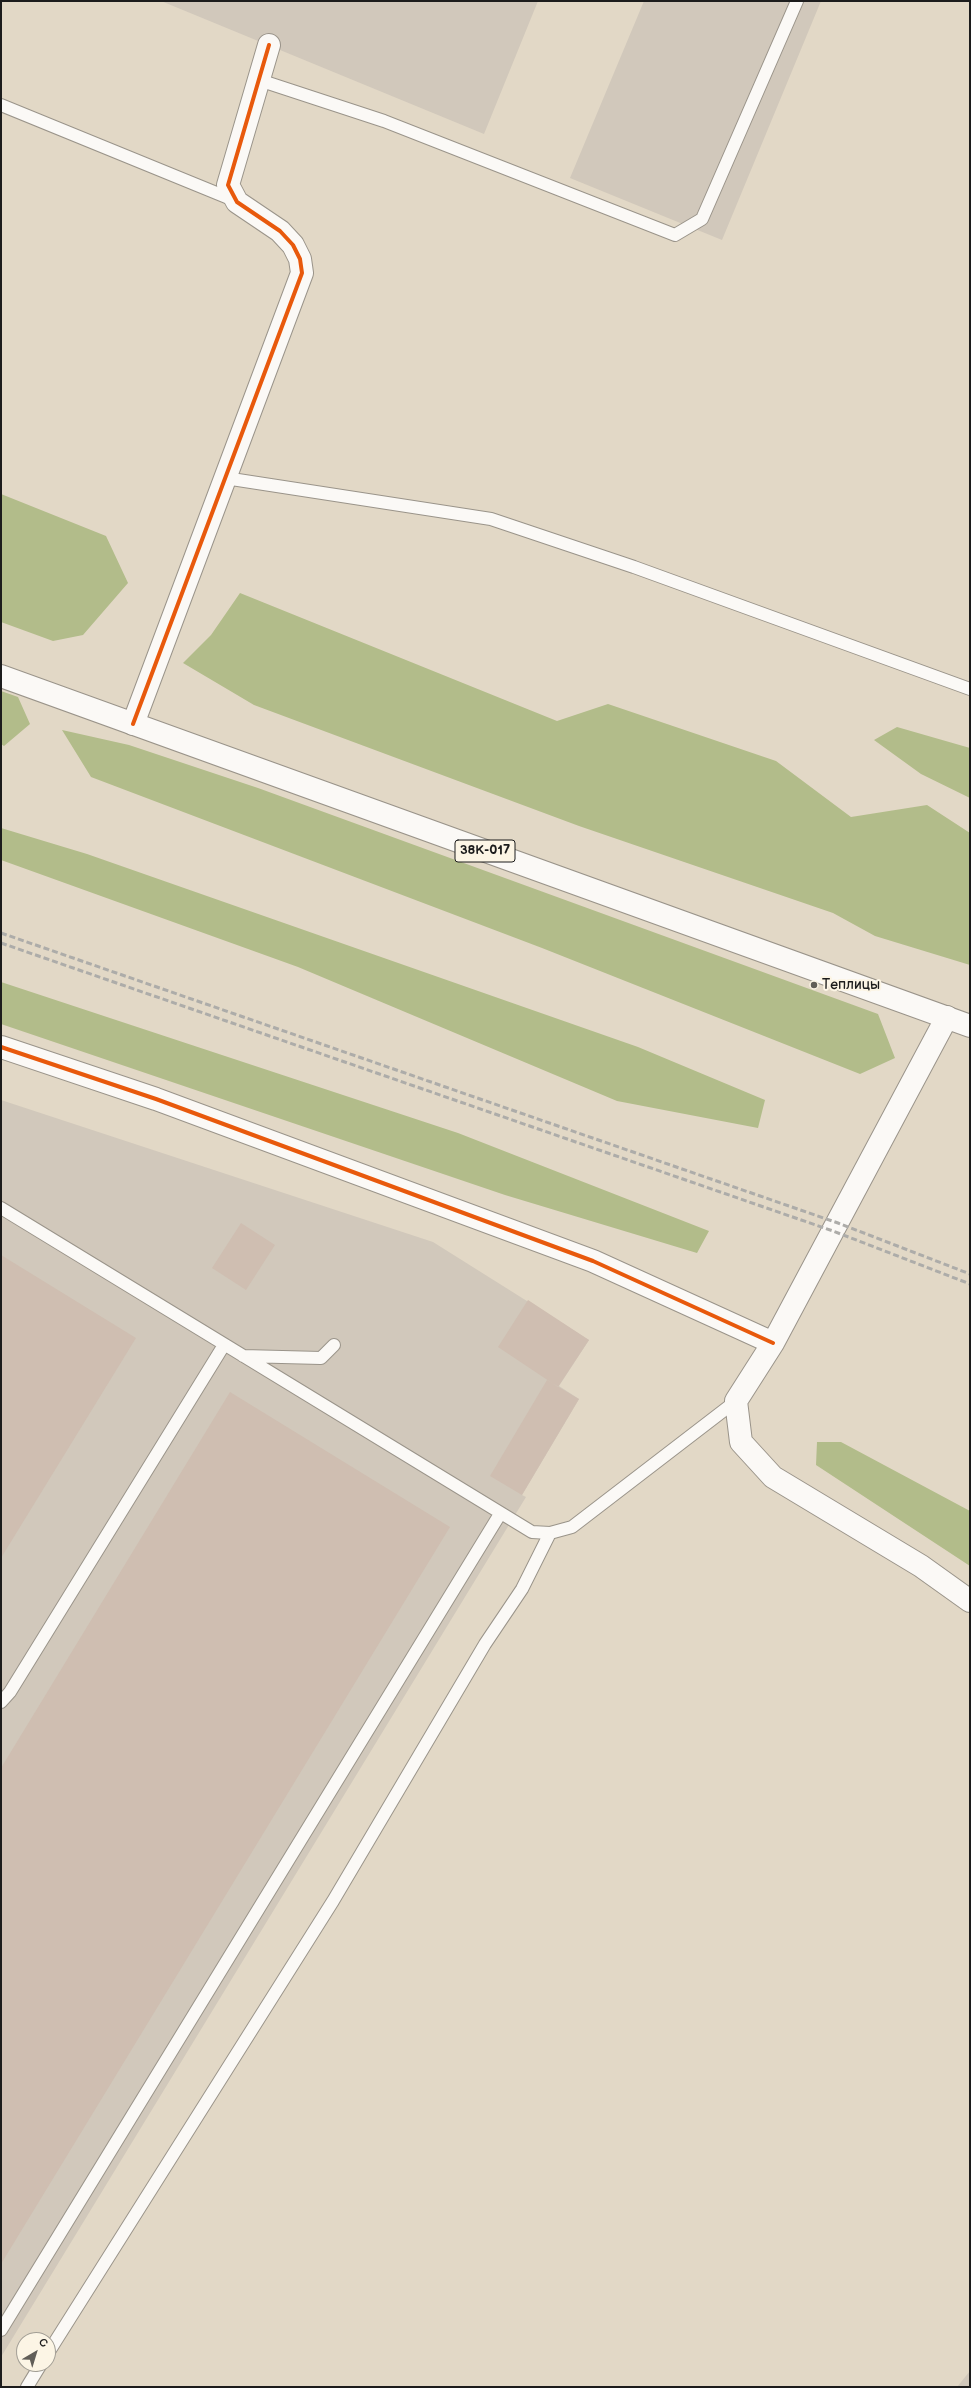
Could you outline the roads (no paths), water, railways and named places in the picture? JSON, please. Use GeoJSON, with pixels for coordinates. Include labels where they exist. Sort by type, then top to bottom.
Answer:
{"type":"FeatureCollection","features":[{"type":"Feature","properties":{"kind":"street"},"geometry":{"type":"LineString","coordinates":[[133,724],[302,273],[300,259],[293,245],[280,231],[237,202],[228,185],[269,44]]}},
{"type":"Feature","properties":{"kind":"street","name":"38К-017"},"geometry":{"type":"LineString","coordinates":[[1,676],[970,1026]]}},
{"type":"Feature","properties":{"kind":"street"},"geometry":{"type":"LineString","coordinates":[[947,1017],[773,1343],[736,1401],[741,1442],[773,1477],[921,1566],[970,1601]]}},
{"type":"Feature","properties":{"kind":"street"},"geometry":{"type":"LineString","coordinates":[[1,1047],[156,1099],[593,1261],[773,1343]]}},
{"type":"Feature","properties":{"kind":"lane"},"geometry":{"type":"LineString","coordinates":[[259,80],[384,121],[675,236],[702,219],[797,1]]}},
{"type":"Feature","properties":{"kind":"lane"},"geometry":{"type":"LineString","coordinates":[[1,105],[237,202]]}},
{"type":"Feature","properties":{"kind":"lane"},"geometry":{"type":"LineString","coordinates":[[225,478],[491,520],[634,567],[970,689]]}},
{"type":"Feature","properties":{"kind":"lane"},"geometry":{"type":"LineString","coordinates":[[1,1208],[500,1514],[532,1532],[550,1533],[572,1527],[736,1401]]}},
{"type":"Feature","properties":{"kind":"lane"},"geometry":{"type":"LineString","coordinates":[[1,1702],[5,1690],[224,1345]]}},
{"type":"Feature","properties":{"kind":"lane"},"geometry":{"type":"LineString","coordinates":[[242,1356],[321,1358],[334,1345]]}},
{"type":"Feature","properties":{"kind":"lane"},"geometry":{"type":"LineString","coordinates":[[1,2330],[500,1514]]}},
{"type":"Feature","properties":{"kind":"lane"},"geometry":{"type":"LineString","coordinates":[[56,2340],[333,1901],[485,1644],[522,1589],[550,1533]]}},
{"type":"Feature","properties":{"kind":"lane"},"geometry":{"type":"LineString","coordinates":[[27,2387],[36,2372]]}},
{"type":"Feature","properties":{"kind":"railway"},"geometry":{"type":"LineString","coordinates":[[1,933],[838,1223],[970,1274]]}},
{"type":"Feature","properties":{"kind":"railway"},"geometry":{"type":"LineString","coordinates":[[1,943],[833,1231],[970,1284]]}},
{"type":"Feature","properties":{"kind":"place","name":"Теплицы"},"geometry":{"type":"Point","coordinates":[814,985]}}]}
